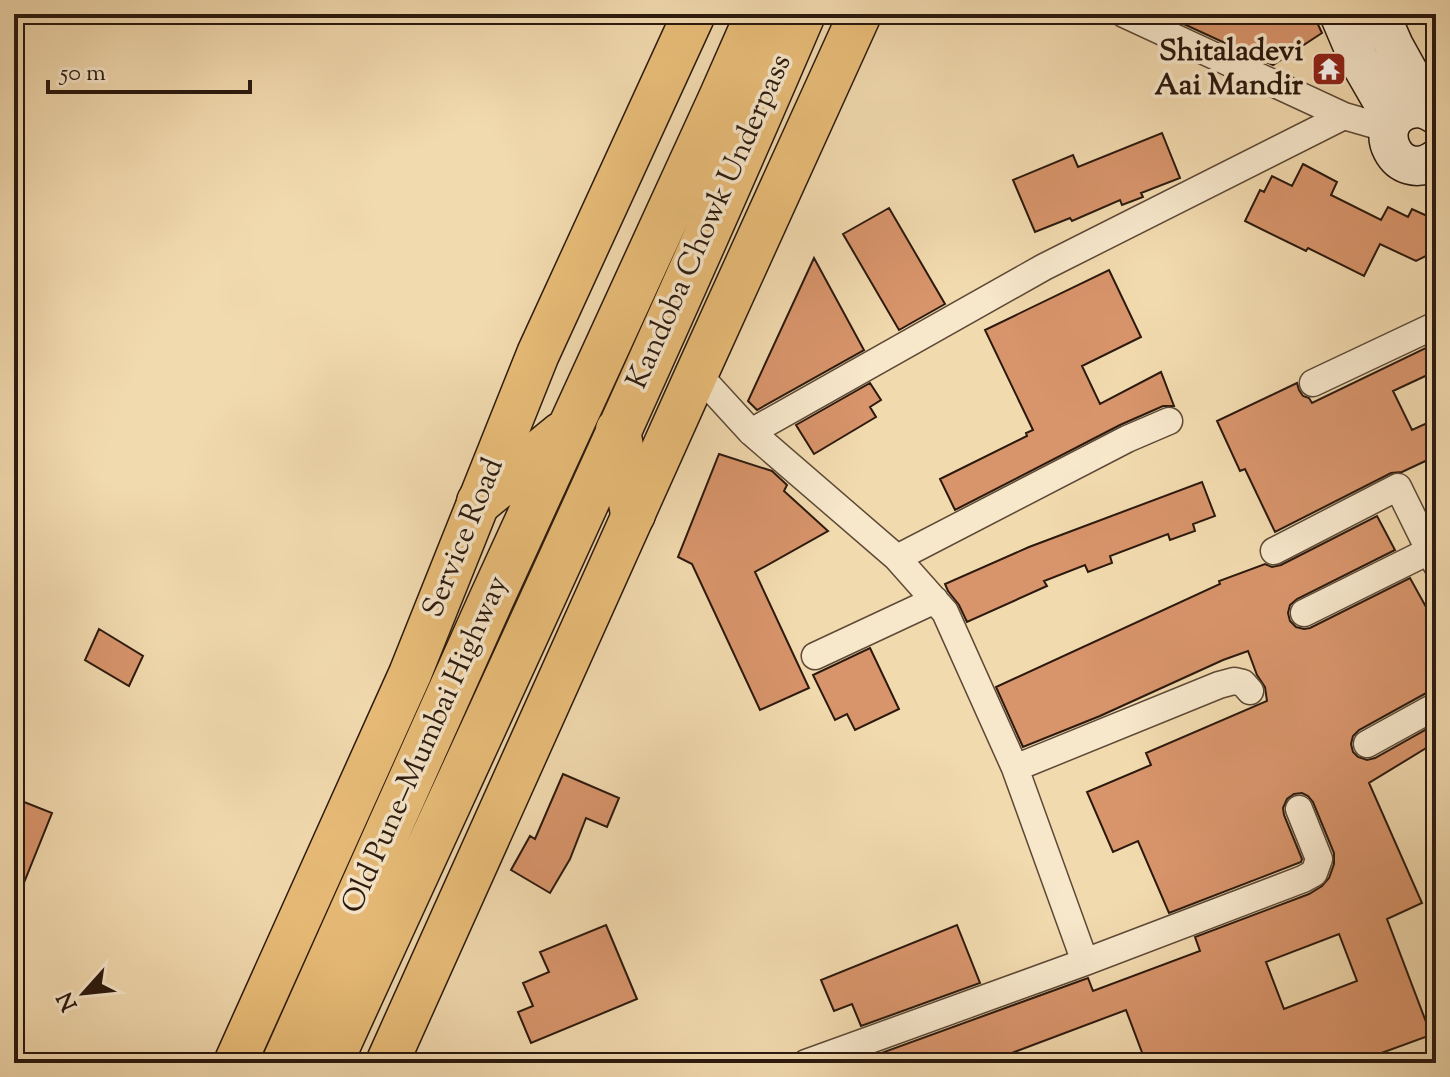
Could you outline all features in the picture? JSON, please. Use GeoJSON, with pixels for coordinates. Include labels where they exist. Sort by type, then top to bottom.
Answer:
{"type":"FeatureCollection","features":[{"type":"Feature","properties":{"kind":"highway","name":"Kandoba Chowk Underpass"},"geometry":{"type":"LineString","coordinates":[[570,427],[758,14]]}},
{"type":"Feature","properties":{"kind":"highway","name":"Kandoba Chowk Underpass"},"geometry":{"type":"LineString","coordinates":[[618,430],[803,14]]}},
{"type":"Feature","properties":{"kind":"highway"},"geometry":{"type":"LineString","coordinates":[[479,502],[570,427]]}},
{"type":"Feature","properties":{"kind":"highway","name":"Old Pune–Mumbai Highway"},"geometry":{"type":"LineString","coordinates":[[284,1063],[570,427]]}},
{"type":"Feature","properties":{"kind":"highway"},"geometry":{"type":"LineString","coordinates":[[618,430],[633,514]]}},
{"type":"Feature","properties":{"kind":"highway","name":"Old Pune–Mumbai Highway"},"geometry":{"type":"LineString","coordinates":[[330,1063],[618,430]]}},
{"type":"Feature","properties":{"kind":"main road","name":"Service Road"},"geometry":{"type":"LineString","coordinates":[[235,1063],[410,674],[538,354],[694,14]]}},
{"type":"Feature","properties":{"kind":"main road"},"geometry":{"type":"LineString","coordinates":[[387,1063],[860,14]]}},
{"type":"Feature","properties":{"kind":"main road"},"geometry":{"type":"LineString","coordinates":[[1339,14],[1391,125]]}},
{"type":"Feature","properties":{"kind":"main road"},"geometry":{"type":"LineString","coordinates":[[1380,14],[1394,46],[1433,113]]}},
{"type":"Feature","properties":{"kind":"main road"},"geometry":{"type":"LineString","coordinates":[[1432,167],[1405,164],[1396,157],[1388,139],[1391,125],[1401,113],[1420,108],[1433,113]]}},
{"type":"Feature","properties":{"kind":"street"},"geometry":{"type":"LineString","coordinates":[[1124,14],[1344,116],[1391,125]]}},
{"type":"Feature","properties":{"kind":"street"},"geometry":{"type":"LineString","coordinates":[[751,432],[1044,267],[1344,116]]}},
{"type":"Feature","properties":{"kind":"street"},"geometry":{"type":"LineString","coordinates":[[1313,383],[1436,325]]}},
{"type":"Feature","properties":{"kind":"street"},"geometry":{"type":"LineString","coordinates":[[697,373],[751,432],[897,558],[945,612],[1015,768],[1085,962]]}},
{"type":"Feature","properties":{"kind":"street"},"geometry":{"type":"LineString","coordinates":[[897,558],[1127,439],[1169,421]]}},
{"type":"Feature","properties":{"kind":"street"},"geometry":{"type":"LineString","coordinates":[[1274,551],[1398,487],[1433,558],[1304,613]]}},
{"type":"Feature","properties":{"kind":"street"},"geometry":{"type":"LineString","coordinates":[[815,656],[935,600]]}},
{"type":"Feature","properties":{"kind":"street"},"geometry":{"type":"LineString","coordinates":[[1015,768],[1219,685],[1234,681],[1243,683],[1250,691]]}},
{"type":"Feature","properties":{"kind":"street"},"geometry":{"type":"LineString","coordinates":[[1367,744],[1436,706]]}},
{"type":"Feature","properties":{"kind":"street"},"geometry":{"type":"LineString","coordinates":[[806,1063],[1303,879],[1314,873],[1319,859],[1299,809]]}},
{"type":"Feature","properties":{"kind":"building"},"geometry":{"type":"Polygon","coordinates":[[[1162,14],[1313,14],[1322,33],[1273,65],[1162,14]]]}},
{"type":"Feature","properties":{"kind":"building"},"geometry":{"type":"Polygon","coordinates":[[[1162,133],[1180,178],[1141,193],[1143,197],[1122,205],[1120,200],[1072,221],[1070,218],[1035,232],[1013,180],[1073,155],[1078,167],[1162,133]]]}},
{"type":"Feature","properties":{"kind":"building"},"geometry":{"type":"Polygon","coordinates":[[[1303,164],[1337,182],[1331,195],[1381,220],[1388,207],[1408,217],[1412,209],[1436,220],[1436,251],[1416,261],[1380,244],[1364,276],[1245,221],[1260,190],[1264,192],[1272,176],[1292,186],[1303,164]]]}},
{"type":"Feature","properties":{"kind":"building"},"geometry":{"type":"Polygon","coordinates":[[[889,208],[945,304],[899,330],[843,234],[889,208]]]}},
{"type":"Feature","properties":{"kind":"building"},"geometry":{"type":"Polygon","coordinates":[[[814,258],[864,350],[757,410],[748,401],[814,258]]]}},
{"type":"Feature","properties":{"kind":"building"},"geometry":{"type":"Polygon","coordinates":[[[1109,270],[1141,337],[1082,366],[1100,404],[1161,372],[1174,406],[1163,406],[1120,425],[955,510],[940,479],[1027,436],[1026,433],[1033,430],[985,330],[1109,270]]]}},
{"type":"Feature","properties":{"kind":"building"},"geometry":{"type":"Polygon","coordinates":[[[1436,343],[1436,371],[1393,391],[1412,430],[1436,419],[1436,456],[1402,472],[1391,473],[1275,532],[1245,469],[1240,471],[1217,421],[1297,383],[1303,396],[1312,403],[1436,343]]]}},
{"type":"Feature","properties":{"kind":"building"},"geometry":{"type":"Polygon","coordinates":[[[870,383],[881,400],[870,407],[876,417],[814,454],[796,425],[870,383]]]}},
{"type":"Feature","properties":{"kind":"building"},"geometry":{"type":"Polygon","coordinates":[[[719,454],[772,471],[787,485],[784,491],[828,531],[755,572],[809,688],[760,710],[692,564],[678,557],[719,454]]]}},
{"type":"Feature","properties":{"kind":"building"},"geometry":{"type":"Polygon","coordinates":[[[1202,482],[1215,516],[1193,524],[1195,531],[1170,540],[1168,534],[1110,556],[1112,563],[1088,572],[1085,565],[1044,581],[1047,586],[967,622],[945,584],[1029,547],[1202,482]]]}},
{"type":"Feature","properties":{"kind":"building"},"geometry":{"type":"Polygon","coordinates":[[[1377,516],[1395,550],[1297,599],[1290,605],[1290,621],[1296,627],[1310,628],[1410,578],[1436,625],[1436,690],[1359,730],[1351,744],[1358,757],[1367,760],[1436,724],[1436,742],[1369,783],[1422,903],[1387,919],[1431,1035],[1354,1063],[1146,1063],[1126,1010],[1009,1054],[1012,1063],[876,1063],[873,1056],[1088,978],[1093,991],[1200,951],[1195,937],[1309,894],[1329,878],[1334,853],[1313,802],[1302,793],[1294,794],[1287,799],[1283,808],[1301,862],[1169,913],[1138,841],[1113,852],[1087,792],[1151,765],[1146,753],[1267,701],[1265,687],[1248,651],[1023,747],[996,687],[1220,584],[1219,581],[1265,564],[1272,567],[1377,516]],[[1339,934],[1266,962],[1284,1009],[1357,981],[1339,934]]]}},
{"type":"Feature","properties":{"kind":"building"},"geometry":{"type":"Polygon","coordinates":[[[99,629],[143,656],[129,686],[85,660],[99,629]]]}},
{"type":"Feature","properties":{"kind":"building"},"geometry":{"type":"Polygon","coordinates":[[[870,648],[899,709],[855,730],[847,714],[835,720],[813,675],[870,648]]]}},
{"type":"Feature","properties":{"kind":"building"},"geometry":{"type":"Polygon","coordinates":[[[563,774],[619,798],[607,827],[586,818],[570,859],[550,893],[511,870],[530,836],[535,839],[563,774]]]}},
{"type":"Feature","properties":{"kind":"building"},"geometry":{"type":"Polygon","coordinates":[[[14,798],[52,813],[15,905],[14,904],[14,798]]]}},
{"type":"Feature","properties":{"kind":"building"},"geometry":{"type":"Polygon","coordinates":[[[606,925],[637,999],[531,1043],[518,1012],[533,1006],[523,983],[549,972],[540,952],[606,925]]]}},
{"type":"Feature","properties":{"kind":"building"},"geometry":{"type":"Polygon","coordinates":[[[957,925],[980,983],[861,1026],[852,1004],[834,1011],[821,980],[957,925]]]}},
{"type":"Feature","properties":{"kind":"place","name":"Shitaladevi Aai Mandir"},"geometry":{"type":"Point","coordinates":[1329,69]}}]}
